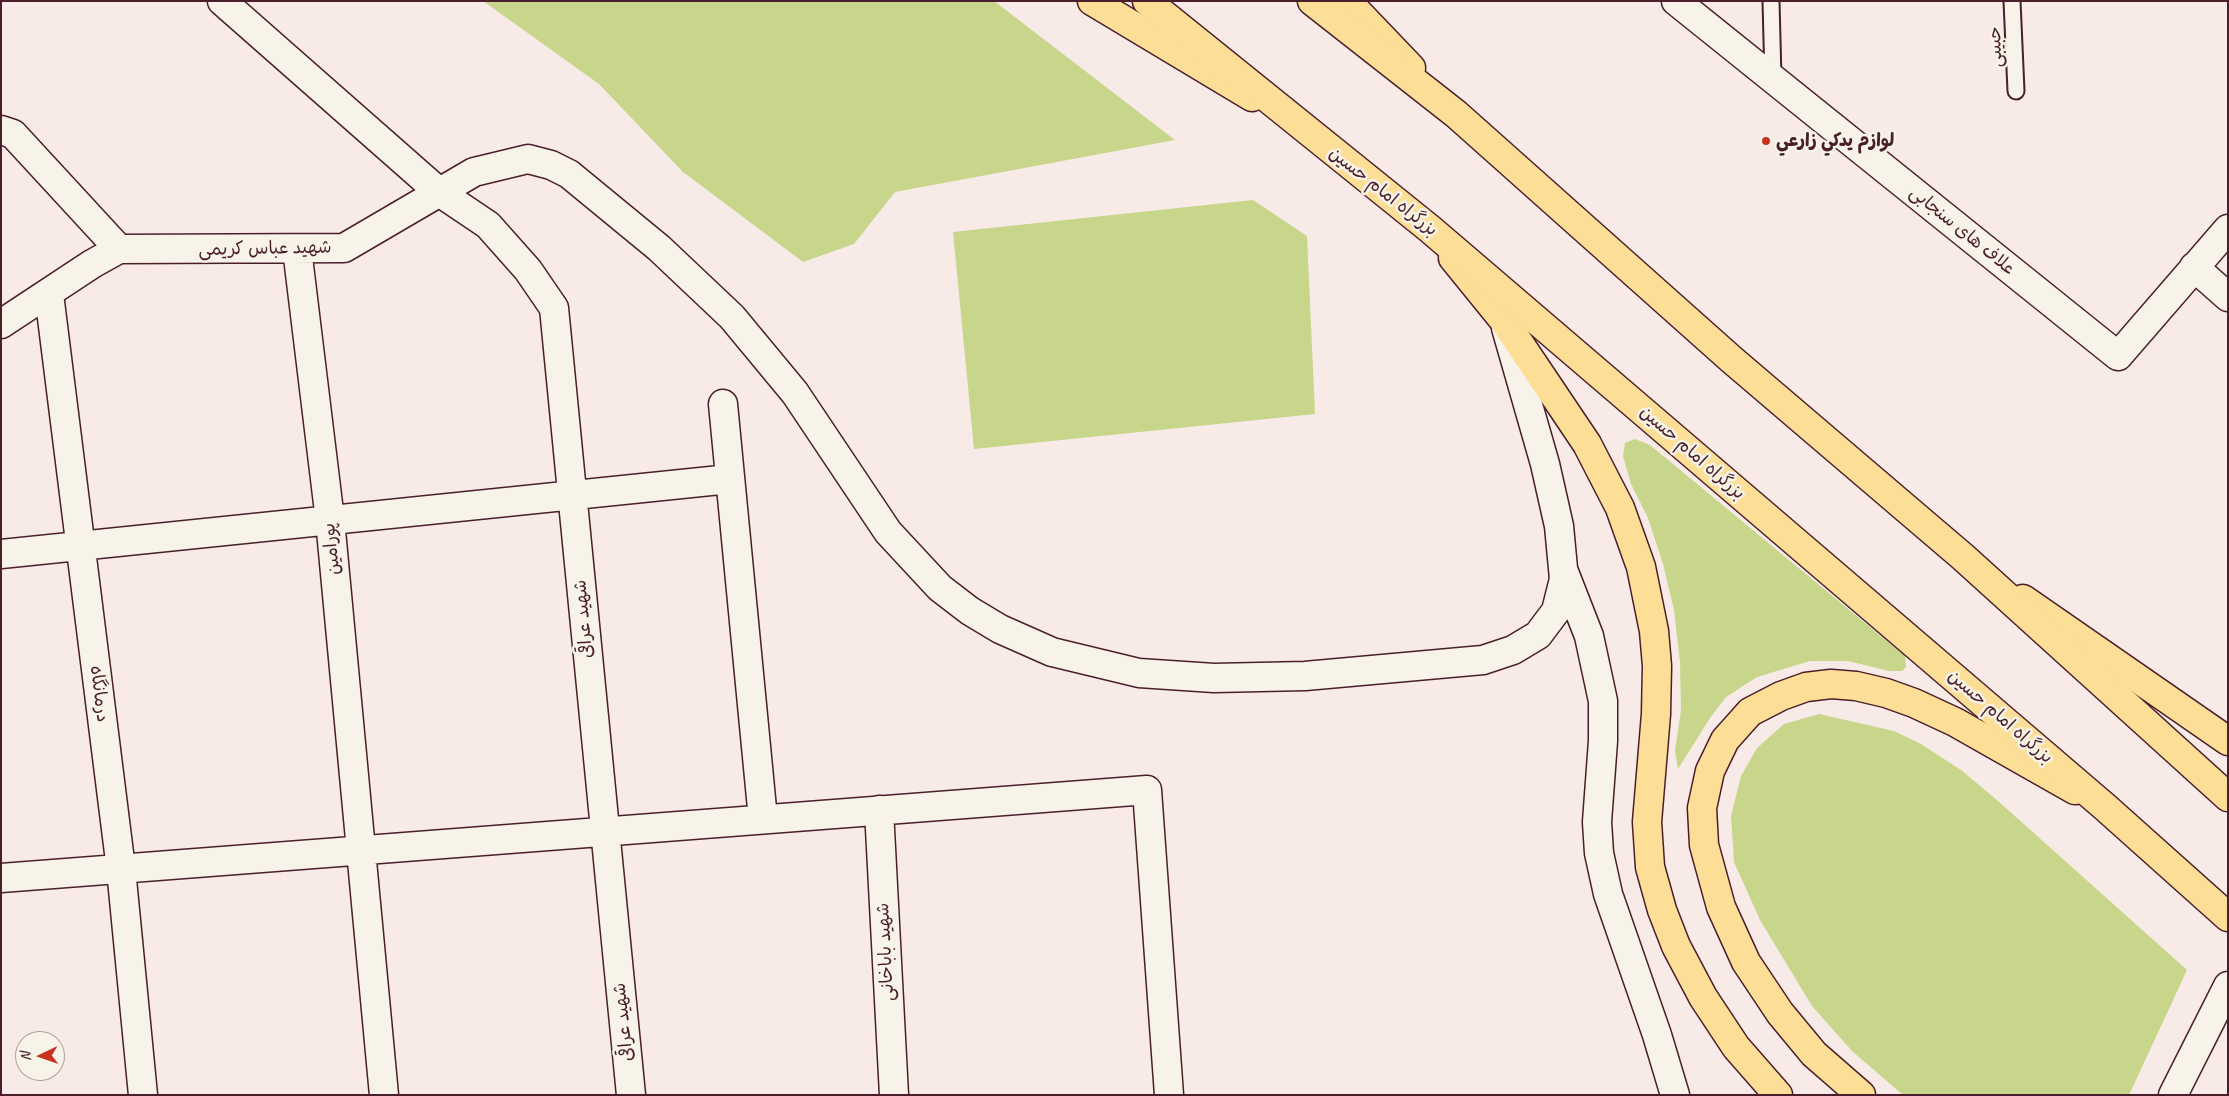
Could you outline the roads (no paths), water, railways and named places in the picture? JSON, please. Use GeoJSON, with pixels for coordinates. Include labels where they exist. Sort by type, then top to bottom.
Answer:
{"type":"FeatureCollection","features":[{"type":"Feature","properties":{"kind":"main road"},"geometry":{"type":"LineString","coordinates":[[1092,1],[1295,122]]}},
{"type":"Feature","properties":{"kind":"main road","name":"بزرگراه امام حسین"},"geometry":{"type":"LineString","coordinates":[[1147,1],[1430,229],[2105,807],[2228,917]]}},
{"type":"Feature","properties":{"kind":"main road"},"geometry":{"type":"LineString","coordinates":[[1312,1],[1456,114],[1731,359],[1963,557],[2228,797]]}},
{"type":"Feature","properties":{"kind":"main road"},"geometry":{"type":"LineString","coordinates":[[1347,1],[1456,114]]}},
{"type":"Feature","properties":{"kind":"main road"},"geometry":{"type":"LineString","coordinates":[[1430,229],[1505,322],[1587,444],[1620,508],[1641,566],[1649,599],[1657,666],[1656,714],[1647,822],[1650,867],[1662,910],[1676,946],[1703,997],[1736,1047],[1778,1095]]}},
{"type":"Feature","properties":{"kind":"main road"},"geometry":{"type":"LineString","coordinates":[[1963,557],[2228,741]]}},
{"type":"Feature","properties":{"kind":"main road"},"geometry":{"type":"LineString","coordinates":[[1861,1095],[1814,1054],[1780,1013],[1746,962],[1721,907],[1704,845],[1702,808],[1710,771],[1725,740],[1750,712],[1782,696],[1806,687],[1831,684],[1856,686],[1886,693],[1914,703],[1955,722],[2105,807]]}},
{"type":"Feature","properties":{"kind":"street","name":"شهید عراقی"},"geometry":{"type":"LineString","coordinates":[[222,1],[439,192],[488,225],[528,270],[554,308],[631,1095]]}},
{"type":"Feature","properties":{"kind":"street","name":"علاف های سنجابی"},"geometry":{"type":"LineString","coordinates":[[1676,1],[2118,356],[2228,229]]}},
{"type":"Feature","properties":{"kind":"street"},"geometry":{"type":"LineString","coordinates":[[1,130],[13,134],[119,249]]}},
{"type":"Feature","properties":{"kind":"street","name":"شهید عباس کریمی"},"geometry":{"type":"LineString","coordinates":[[1,324],[92,264],[119,249],[344,248],[474,172],[528,159],[551,165],[569,174],[659,248],[732,317],[795,393],[888,532],[940,588],[970,611],[1000,629],[1052,652],[1139,673],[1214,678],[1305,676],[1484,660],[1513,650],[1538,635],[1556,611],[1564,579],[1563,571]]}},
{"type":"Feature","properties":{"kind":"street","name":"پورامین"},"geometry":{"type":"LineString","coordinates":[[297,249],[330,520],[384,1095]]}},
{"type":"Feature","properties":{"kind":"street"},"geometry":{"type":"LineString","coordinates":[[2194,267],[2228,297]]}},
{"type":"Feature","properties":{"kind":"street","name":"درمانگاه"},"geometry":{"type":"LineString","coordinates":[[49,294],[121,869],[143,1095]]}},
{"type":"Feature","properties":{"kind":"street"},"geometry":{"type":"LineString","coordinates":[[1505,322],[1545,464],[1559,526],[1563,571],[1589,636],[1603,701],[1603,741],[1597,822],[1599,853],[1608,894],[1657,1035],[1675,1095]]}},
{"type":"Feature","properties":{"kind":"street"},"geometry":{"type":"LineString","coordinates":[[723,404],[763,819]]}},
{"type":"Feature","properties":{"kind":"street"},"geometry":{"type":"LineString","coordinates":[[1,554],[730,479]]}},
{"type":"Feature","properties":{"kind":"street"},"geometry":{"type":"LineString","coordinates":[[1,878],[1147,790],[1169,1095]]}},
{"type":"Feature","properties":{"kind":"street","name":"شهید باباخانی"},"geometry":{"type":"LineString","coordinates":[[879,810],[894,1095]]}},
{"type":"Feature","properties":{"kind":"street"},"geometry":{"type":"LineString","coordinates":[[2173,1095],[2228,986]]}},
{"type":"Feature","properties":{"kind":"lane"},"geometry":{"type":"LineString","coordinates":[[1771,1],[1773,79]]}},
{"type":"Feature","properties":{"kind":"lane","name":"حبیبی"},"geometry":{"type":"LineString","coordinates":[[2012,1],[2016,91]]}},
{"type":"Feature","properties":{"kind":"place","name":"لوازم يدكي زارعي"},"geometry":{"type":"Point","coordinates":[1766,141]}}]}
